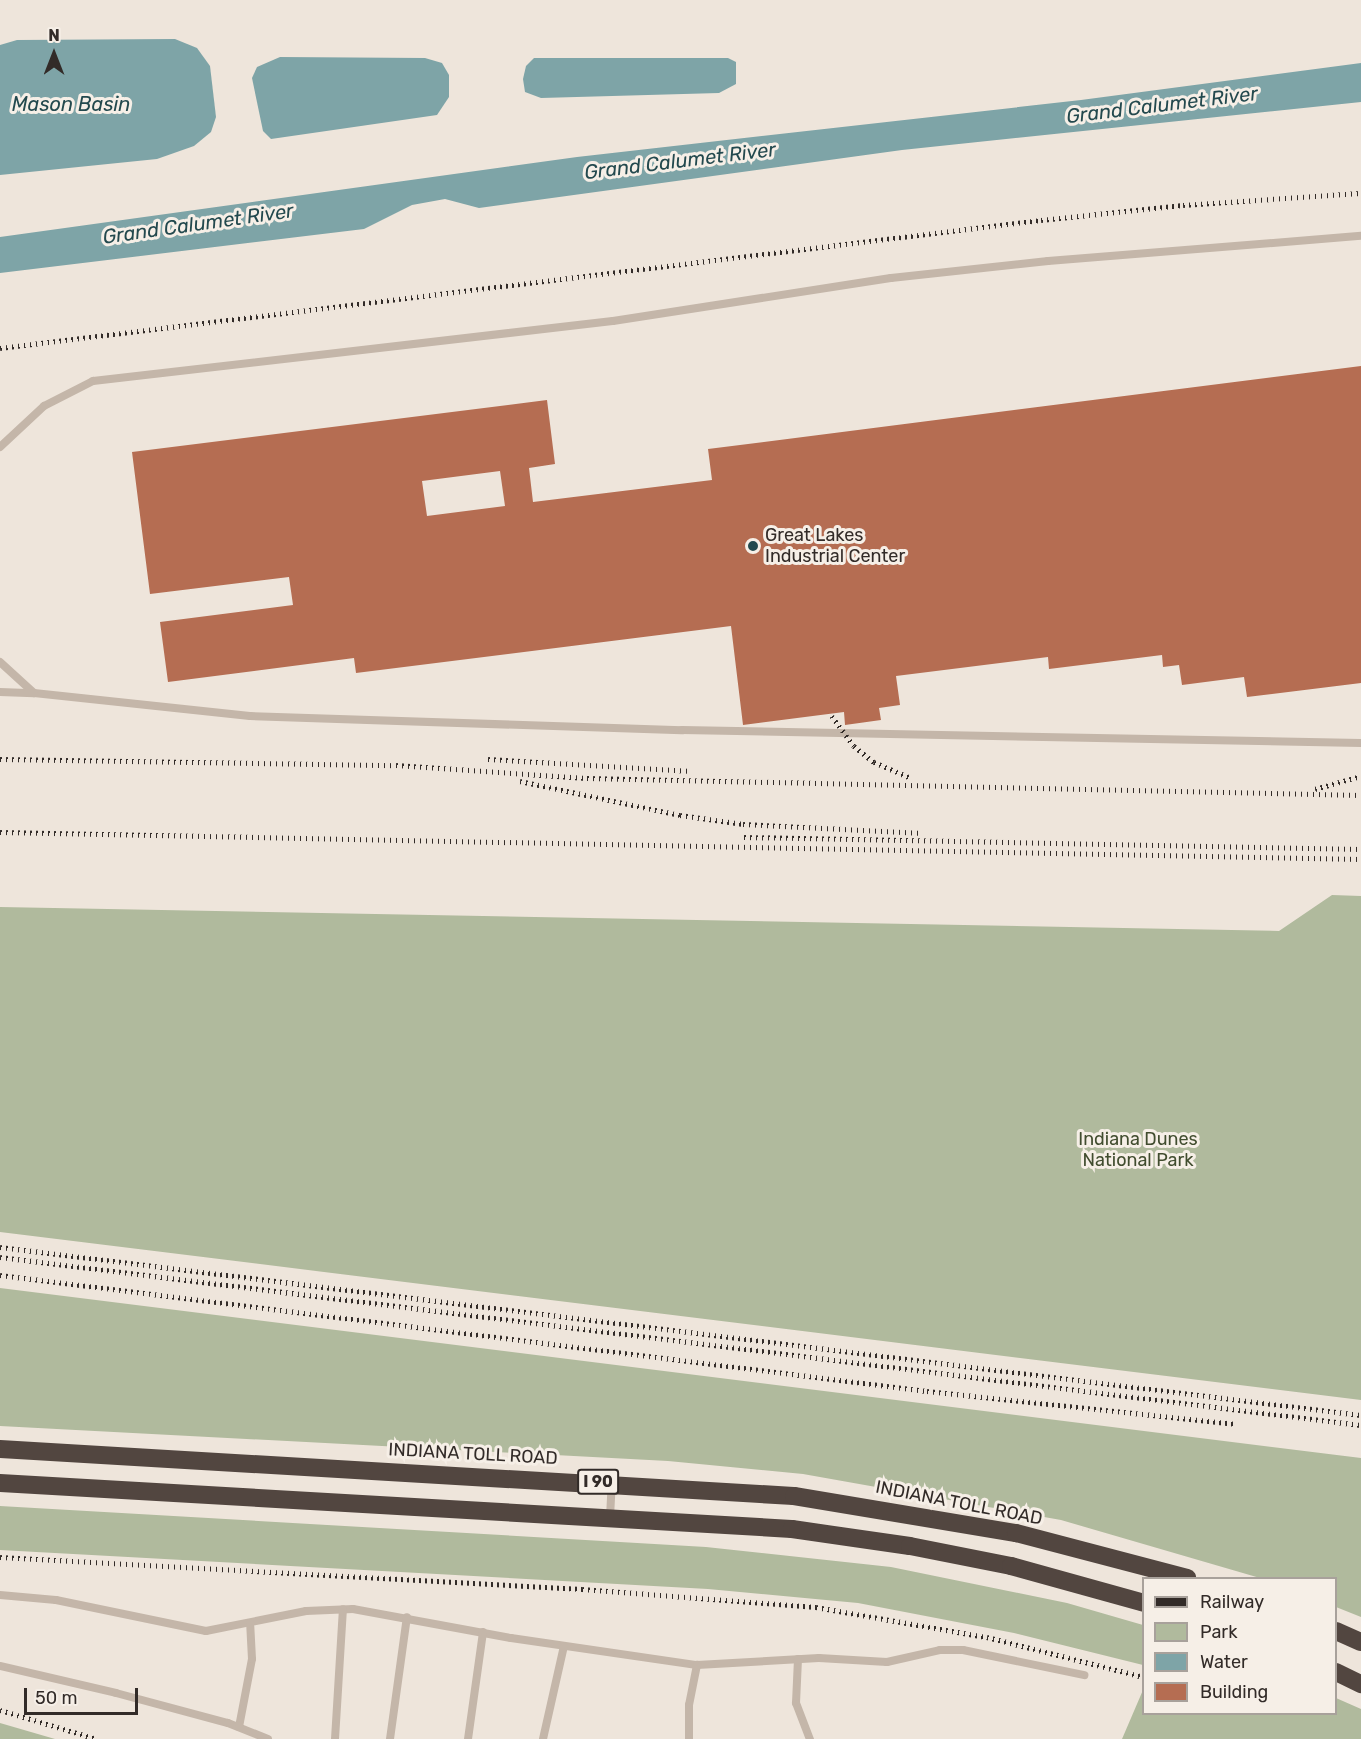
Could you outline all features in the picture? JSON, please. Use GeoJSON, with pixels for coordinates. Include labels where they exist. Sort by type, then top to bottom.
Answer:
{"type":"FeatureCollection","features":[{"type":"Feature","properties":{"kind":"highway","name":"INDIANA TOLL ROAD"},"geometry":{"type":"LineString","coordinates":[[0,1449],[612,1483],[794,1496],[916,1514],[1114,1556],[1184,1577]]}},
{"type":"Feature","properties":{"kind":"highway","name":"I 90"},"geometry":{"type":"LineString","coordinates":[[0,1483],[610,1516],[792,1529],[910,1546],[1011,1566],[1142,1603]]}},
{"type":"Feature","properties":{"kind":"highway"},"geometry":{"type":"LineString","coordinates":[[1337,1632],[1361,1642]]}},
{"type":"Feature","properties":{"kind":"highway"},"geometry":{"type":"LineString","coordinates":[[1337,1673],[1361,1684]]}},
{"type":"Feature","properties":{"kind":"lane"},"geometry":{"type":"LineString","coordinates":[[0,447],[44,406],[93,381],[613,321],[902,277],[1048,261],[1361,236]]}},
{"type":"Feature","properties":{"kind":"lane"},"geometry":{"type":"LineString","coordinates":[[0,662],[34,693]]}},
{"type":"Feature","properties":{"kind":"lane"},"geometry":{"type":"LineString","coordinates":[[0,692],[34,693],[250,716],[368,721],[1361,743]]}},
{"type":"Feature","properties":{"kind":"lane"},"geometry":{"type":"LineString","coordinates":[[610,1516],[612,1483]]}},
{"type":"Feature","properties":{"kind":"lane"},"geometry":{"type":"LineString","coordinates":[[0,1595],[56,1600],[206,1631],[306,1611],[343,1609],[407,1617],[564,1646],[697,1665],[798,1659],[887,1662],[940,1650],[963,1650],[1084,1676]]}},
{"type":"Feature","properties":{"kind":"lane"},"geometry":{"type":"LineString","coordinates":[[335,1739],[343,1609]]}},
{"type":"Feature","properties":{"kind":"lane"},"geometry":{"type":"LineString","coordinates":[[390,1739],[407,1617]]}},
{"type":"Feature","properties":{"kind":"lane"},"geometry":{"type":"LineString","coordinates":[[239,1727],[252,1659],[250,1623]]}},
{"type":"Feature","properties":{"kind":"lane"},"geometry":{"type":"LineString","coordinates":[[468,1739],[483,1632]]}},
{"type":"Feature","properties":{"kind":"lane"},"geometry":{"type":"LineString","coordinates":[[543,1739],[564,1646]]}},
{"type":"Feature","properties":{"kind":"lane"},"geometry":{"type":"LineString","coordinates":[[798,1659],[796,1703],[810,1739]]}},
{"type":"Feature","properties":{"kind":"lane"},"geometry":{"type":"LineString","coordinates":[[689,1739],[689,1706],[697,1665]]}},
{"type":"Feature","properties":{"kind":"lane"},"geometry":{"type":"LineString","coordinates":[[0,1666],[65,1679],[239,1727],[268,1739]]}},
{"type":"Feature","properties":{"kind":"green space","name":"Indiana Dunes National Park"},"geometry":{"type":"Polygon","coordinates":[[[1332,895],[1361,896],[1361,1400],[0,1232],[0,907],[1279,931],[1332,895]]]}},
{"type":"Feature","properties":{"kind":"green space"},"geometry":{"type":"Polygon","coordinates":[[[0,1288],[1361,1458],[1361,1617],[1337,1607],[1337,1577],[1257,1577],[1061,1520],[803,1474],[668,1461],[0,1426],[0,1288]]]}},
{"type":"Feature","properties":{"kind":"green space"},"geometry":{"type":"Polygon","coordinates":[[[0,1506],[706,1547],[891,1567],[1067,1603],[1142,1625],[1142,1665],[1014,1633],[858,1603],[708,1589],[0,1550],[0,1506]]]}},
{"type":"Feature","properties":{"kind":"green space"},"geometry":{"type":"Polygon","coordinates":[[[1142,1692],[1142,1715],[1337,1715],[1337,1698],[1361,1709],[1361,1739],[1122,1739],[1142,1692]]]}},
{"type":"Feature","properties":{"kind":"green space"},"geometry":{"type":"Polygon","coordinates":[[[0,1723],[55,1739],[0,1739],[0,1723]]]}},
{"type":"Feature","properties":{"kind":"water","name":"Mason Basin"},"geometry":{"type":"Polygon","coordinates":[[[175,39],[197,48],[210,66],[216,117],[211,132],[194,146],[157,159],[0,175],[0,45],[17,40],[175,39]]]}},
{"type":"Feature","properties":{"kind":"water"},"geometry":{"type":"Polygon","coordinates":[[[280,57],[425,58],[442,63],[449,75],[449,97],[437,115],[271,139],[263,131],[252,78],[257,67],[280,57]]]}},
{"type":"Feature","properties":{"kind":"water"},"geometry":{"type":"Polygon","coordinates":[[[534,58],[728,58],[736,62],[736,84],[719,93],[541,98],[525,92],[523,79],[526,66],[534,58]]]}},
{"type":"Feature","properties":{"kind":"water","name":"Grand Calumet River"},"geometry":{"type":"Polygon","coordinates":[[[1361,63],[1361,102],[902,150],[479,208],[445,199],[412,205],[364,229],[0,273],[0,237],[577,157],[1081,100],[1361,63]]]}},
{"type":"Feature","properties":{"kind":"building","name":"Great Lakes Industrial Center"},"geometry":{"type":"Polygon","coordinates":[[[1361,366],[1361,683],[1247,697],[1244,677],[1182,685],[1179,665],[1163,667],[1162,655],[1049,669],[1048,657],[896,676],[900,705],[879,708],[881,720],[845,725],[844,712],[743,725],[731,626],[356,673],[354,658],[168,682],[160,622],[293,605],[289,577],[150,594],[132,452],[547,400],[555,464],[529,468],[533,502],[712,480],[708,449],[1361,366]],[[500,471],[422,481],[427,516],[505,506],[500,471]]]}},
{"type":"Feature","properties":{"kind":"railway"},"geometry":{"type":"LineString","coordinates":[[0,348],[1041,220],[1183,205],[1361,193]]}},
{"type":"Feature","properties":{"kind":"railway"},"geometry":{"type":"LineString","coordinates":[[832,716],[854,746],[874,762],[911,778]]}},
{"type":"Feature","properties":{"kind":"railway"},"geometry":{"type":"LineString","coordinates":[[0,759],[396,765],[587,778],[1361,795]]}},
{"type":"Feature","properties":{"kind":"railway"},"geometry":{"type":"LineString","coordinates":[[488,759],[688,771]]}},
{"type":"Feature","properties":{"kind":"railway"},"geometry":{"type":"LineString","coordinates":[[1315,789],[1361,776]]}},
{"type":"Feature","properties":{"kind":"railway"},"geometry":{"type":"LineString","coordinates":[[520,781],[680,815],[743,824],[923,833]]}},
{"type":"Feature","properties":{"kind":"railway"},"geometry":{"type":"LineString","coordinates":[[0,832],[1361,859]]}},
{"type":"Feature","properties":{"kind":"railway"},"geometry":{"type":"LineString","coordinates":[[744,837],[1361,849]]}},
{"type":"Feature","properties":{"kind":"railway"},"geometry":{"type":"LineString","coordinates":[[0,1247],[1361,1415]]}},
{"type":"Feature","properties":{"kind":"railway"},"geometry":{"type":"LineString","coordinates":[[0,1257],[1361,1425]]}},
{"type":"Feature","properties":{"kind":"railway"},"geometry":{"type":"LineString","coordinates":[[0,1275],[927,1391],[1234,1424]]}},
{"type":"Feature","properties":{"kind":"railway"},"geometry":{"type":"LineString","coordinates":[[0,1557],[582,1589],[816,1607],[987,1637],[1142,1676]]}},
{"type":"Feature","properties":{"kind":"railway"},"geometry":{"type":"LineString","coordinates":[[0,1710],[97,1739]]}},
{"type":"Feature","properties":{"kind":"place","name":"Great Lakes Industrial Center"},"geometry":{"type":"Point","coordinates":[753,546]}}]}
